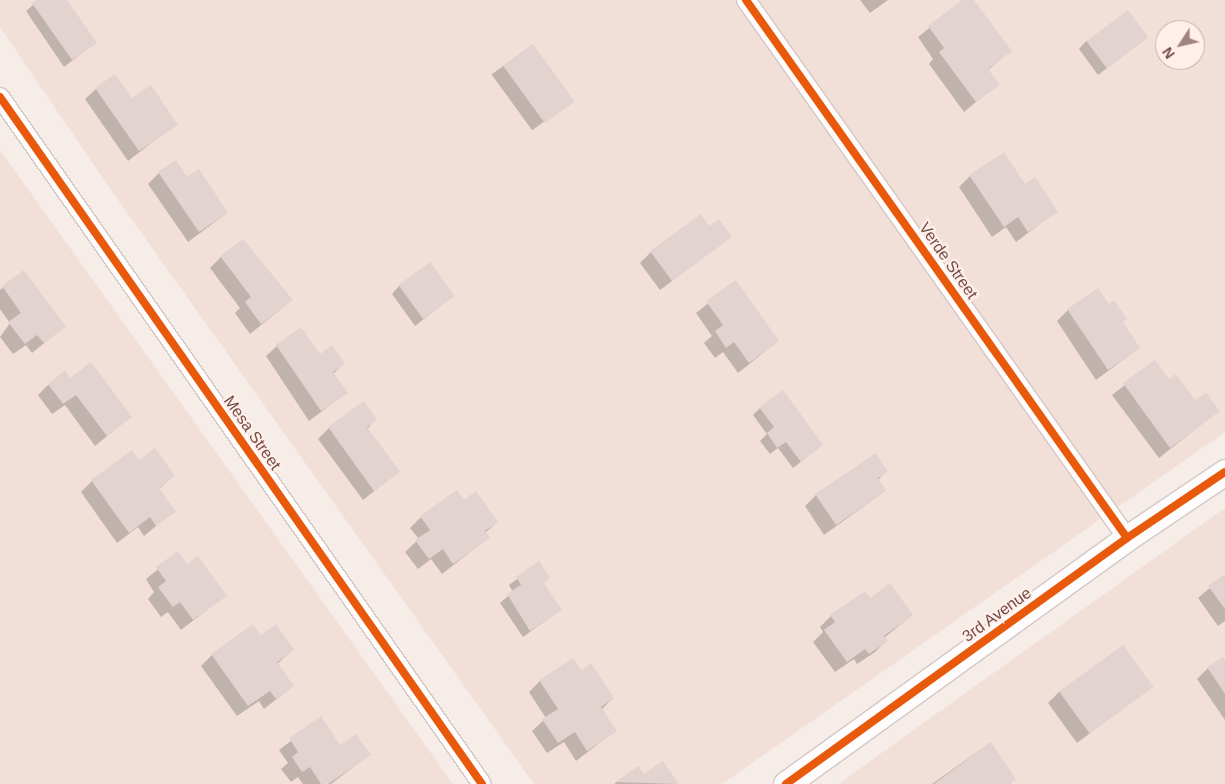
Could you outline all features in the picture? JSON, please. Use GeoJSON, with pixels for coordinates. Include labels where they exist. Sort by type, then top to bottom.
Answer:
{"type":"FeatureCollection","features":[{"type":"Feature","properties":{"kind":"street","name":"Verde Street"},"geometry":{"type":"LineString","coordinates":[[746,0],[1127,538]]}},
{"type":"Feature","properties":{"kind":"street","name":"Mesa Street"},"geometry":{"type":"LineString","coordinates":[[0,97],[482,784]]}},
{"type":"Feature","properties":{"kind":"street","name":"3rd Avenue"},"geometry":{"type":"LineString","coordinates":[[786,784],[1127,538],[1225,472]]}},
{"type":"Feature","properties":{"kind":"shaded area"},"geometry":{"type":"Polygon","coordinates":[[[0,0],[1225,0],[1225,432],[722,784],[534,784],[113,193],[0,27],[0,0]]]}},
{"type":"Feature","properties":{"kind":"shaded area"},"geometry":{"type":"Polygon","coordinates":[[[0,150],[453,784],[0,784],[0,150]]]}},
{"type":"Feature","properties":{"kind":"shaded area"},"geometry":{"type":"Polygon","coordinates":[[[1225,508],[1225,784],[839,784],[887,749],[1225,508]]]}},
{"type":"Feature","properties":{"kind":"building"},"geometry":{"type":"Polygon","coordinates":[[[37,0],[67,0],[97,43],[72,60],[32,3],[37,0]]]}},
{"type":"Feature","properties":{"kind":"building"},"geometry":{"type":"Polygon","coordinates":[[[962,0],[974,0],[1012,51],[988,69],[1000,85],[976,102],[939,52],[944,48],[928,26],[962,0]]]}},
{"type":"Feature","properties":{"kind":"building"},"geometry":{"type":"Polygon","coordinates":[[[1128,10],[1148,37],[1107,68],[1086,41],[1128,10]]]}},
{"type":"Feature","properties":{"kind":"building"},"geometry":{"type":"Polygon","coordinates":[[[533,44],[575,101],[545,123],[503,66],[533,44]]]}},
{"type":"Feature","properties":{"kind":"building"},"geometry":{"type":"Polygon","coordinates":[[[115,74],[132,98],[151,85],[178,125],[139,151],[95,88],[115,74]]]}},
{"type":"Feature","properties":{"kind":"building"},"geometry":{"type":"Polygon","coordinates":[[[1004,152],[1025,184],[1035,177],[1058,212],[1028,232],[1018,217],[1004,227],[969,175],[1004,152]]]}},
{"type":"Feature","properties":{"kind":"building"},"geometry":{"type":"Polygon","coordinates":[[[176,160],[187,177],[199,169],[228,213],[199,232],[158,172],[176,160]]]}},
{"type":"Feature","properties":{"kind":"building"},"geometry":{"type":"Polygon","coordinates":[[[701,214],[709,226],[719,219],[732,237],[672,281],[650,251],[701,214]]]}},
{"type":"Feature","properties":{"kind":"building"},"geometry":{"type":"Polygon","coordinates":[[[243,239],[293,300],[261,324],[245,302],[251,297],[220,256],[243,239]]]}},
{"type":"Feature","properties":{"kind":"building"},"geometry":{"type":"Polygon","coordinates":[[[430,262],[455,296],[423,319],[398,285],[430,262]]]}},
{"type":"Feature","properties":{"kind":"building"},"geometry":{"type":"Polygon","coordinates":[[[24,270],[66,327],[44,343],[37,335],[25,344],[8,322],[21,313],[2,286],[24,270]]]}},
{"type":"Feature","properties":{"kind":"building"},"geometry":{"type":"Polygon","coordinates":[[[736,280],[779,341],[749,363],[734,342],[726,348],[715,331],[723,325],[706,301],[736,280]]]}},
{"type":"Feature","properties":{"kind":"building"},"geometry":{"type":"Polygon","coordinates":[[[1098,288],[1109,304],[1114,300],[1127,319],[1123,322],[1140,348],[1108,370],[1067,309],[1098,288]]]}},
{"type":"Feature","properties":{"kind":"building"},"geometry":{"type":"Polygon","coordinates":[[[301,327],[320,354],[332,345],[345,364],[333,372],[348,393],[321,411],[276,345],[301,327]]]}},
{"type":"Feature","properties":{"kind":"building"},"geometry":{"type":"Polygon","coordinates":[[[1155,360],[1169,379],[1176,374],[1195,400],[1206,393],[1220,411],[1170,448],[1123,383],[1155,360]]]}},
{"type":"Feature","properties":{"kind":"building"},"geometry":{"type":"Polygon","coordinates":[[[91,362],[132,417],[107,436],[76,395],[63,404],[48,384],[65,370],[70,378],[91,362]]]}},
{"type":"Feature","properties":{"kind":"building"},"geometry":{"type":"Polygon","coordinates":[[[783,390],[823,445],[801,462],[786,442],[777,448],[767,433],[774,427],[759,407],[783,390]]]}},
{"type":"Feature","properties":{"kind":"building"},"geometry":{"type":"Polygon","coordinates":[[[364,401],[377,420],[367,427],[400,472],[374,491],[328,427],[364,401]]]}},
{"type":"Feature","properties":{"kind":"building"},"geometry":{"type":"Polygon","coordinates":[[[155,448],[175,476],[159,488],[176,512],[156,526],[150,517],[129,533],[91,480],[132,450],[139,460],[155,448]]]}},
{"type":"Feature","properties":{"kind":"building"},"geometry":{"type":"Polygon","coordinates":[[[876,453],[888,472],[878,478],[886,491],[836,525],[815,494],[876,453]]]}},
{"type":"Feature","properties":{"kind":"building"},"geometry":{"type":"Polygon","coordinates":[[[457,490],[464,500],[476,491],[498,522],[485,531],[490,538],[453,564],[443,549],[429,559],[415,540],[430,530],[420,516],[457,490]]]}},
{"type":"Feature","properties":{"kind":"building"},"geometry":{"type":"Polygon","coordinates":[[[178,551],[187,564],[198,556],[227,596],[193,620],[180,602],[173,607],[158,587],[166,581],[156,567],[178,551]]]}},
{"type":"Feature","properties":{"kind":"building"},"geometry":{"type":"Polygon","coordinates":[[[539,561],[550,578],[544,583],[562,610],[530,631],[507,594],[521,585],[516,577],[539,561]]]}},
{"type":"Feature","properties":{"kind":"building"},"geometry":{"type":"Polygon","coordinates":[[[1225,574],[1225,609],[1208,586],[1225,574]]]}},
{"type":"Feature","properties":{"kind":"building"},"geometry":{"type":"Polygon","coordinates":[[[890,583],[913,615],[884,636],[888,641],[869,654],[865,649],[847,662],[824,630],[835,622],[830,615],[865,591],[870,598],[890,583]]]}},
{"type":"Feature","properties":{"kind":"building"},"geometry":{"type":"Polygon","coordinates":[[[253,624],[261,635],[276,624],[294,650],[277,662],[294,686],[276,699],[270,691],[248,706],[211,654],[253,624]]]}},
{"type":"Feature","properties":{"kind":"building"},"geometry":{"type":"Polygon","coordinates":[[[1123,645],[1154,687],[1090,734],[1059,691],[1123,645]]]}},
{"type":"Feature","properties":{"kind":"building"},"geometry":{"type":"Polygon","coordinates":[[[1223,657],[1225,660],[1225,694],[1207,667],[1223,657]]]}},
{"type":"Feature","properties":{"kind":"building"},"geometry":{"type":"Polygon","coordinates":[[[573,658],[582,670],[591,663],[614,698],[601,707],[617,731],[587,751],[575,732],[558,743],[542,719],[558,709],[539,680],[573,658]]]}},
{"type":"Feature","properties":{"kind":"building"},"geometry":{"type":"Polygon","coordinates":[[[321,716],[340,745],[356,734],[371,755],[328,784],[321,784],[310,767],[302,772],[292,757],[298,752],[289,738],[321,716]]]}},
{"type":"Feature","properties":{"kind":"building"},"geometry":{"type":"Polygon","coordinates":[[[991,742],[1016,779],[1010,784],[934,784],[991,742]]]}},
{"type":"Feature","properties":{"kind":"building"},"geometry":{"type":"Polygon","coordinates":[[[663,761],[679,784],[615,782],[638,766],[644,774],[663,761]]]}},
{"type":"Feature","properties":{"kind":"cycle path"},"geometry":{"type":"LineString","coordinates":[[746,0],[1127,538]]}},
{"type":"Feature","properties":{"kind":"cycle path"},"geometry":{"type":"LineString","coordinates":[[0,97],[482,784]]}},
{"type":"Feature","properties":{"kind":"cycle path"},"geometry":{"type":"LineString","coordinates":[[786,784],[1127,538],[1225,472]]}}]}
